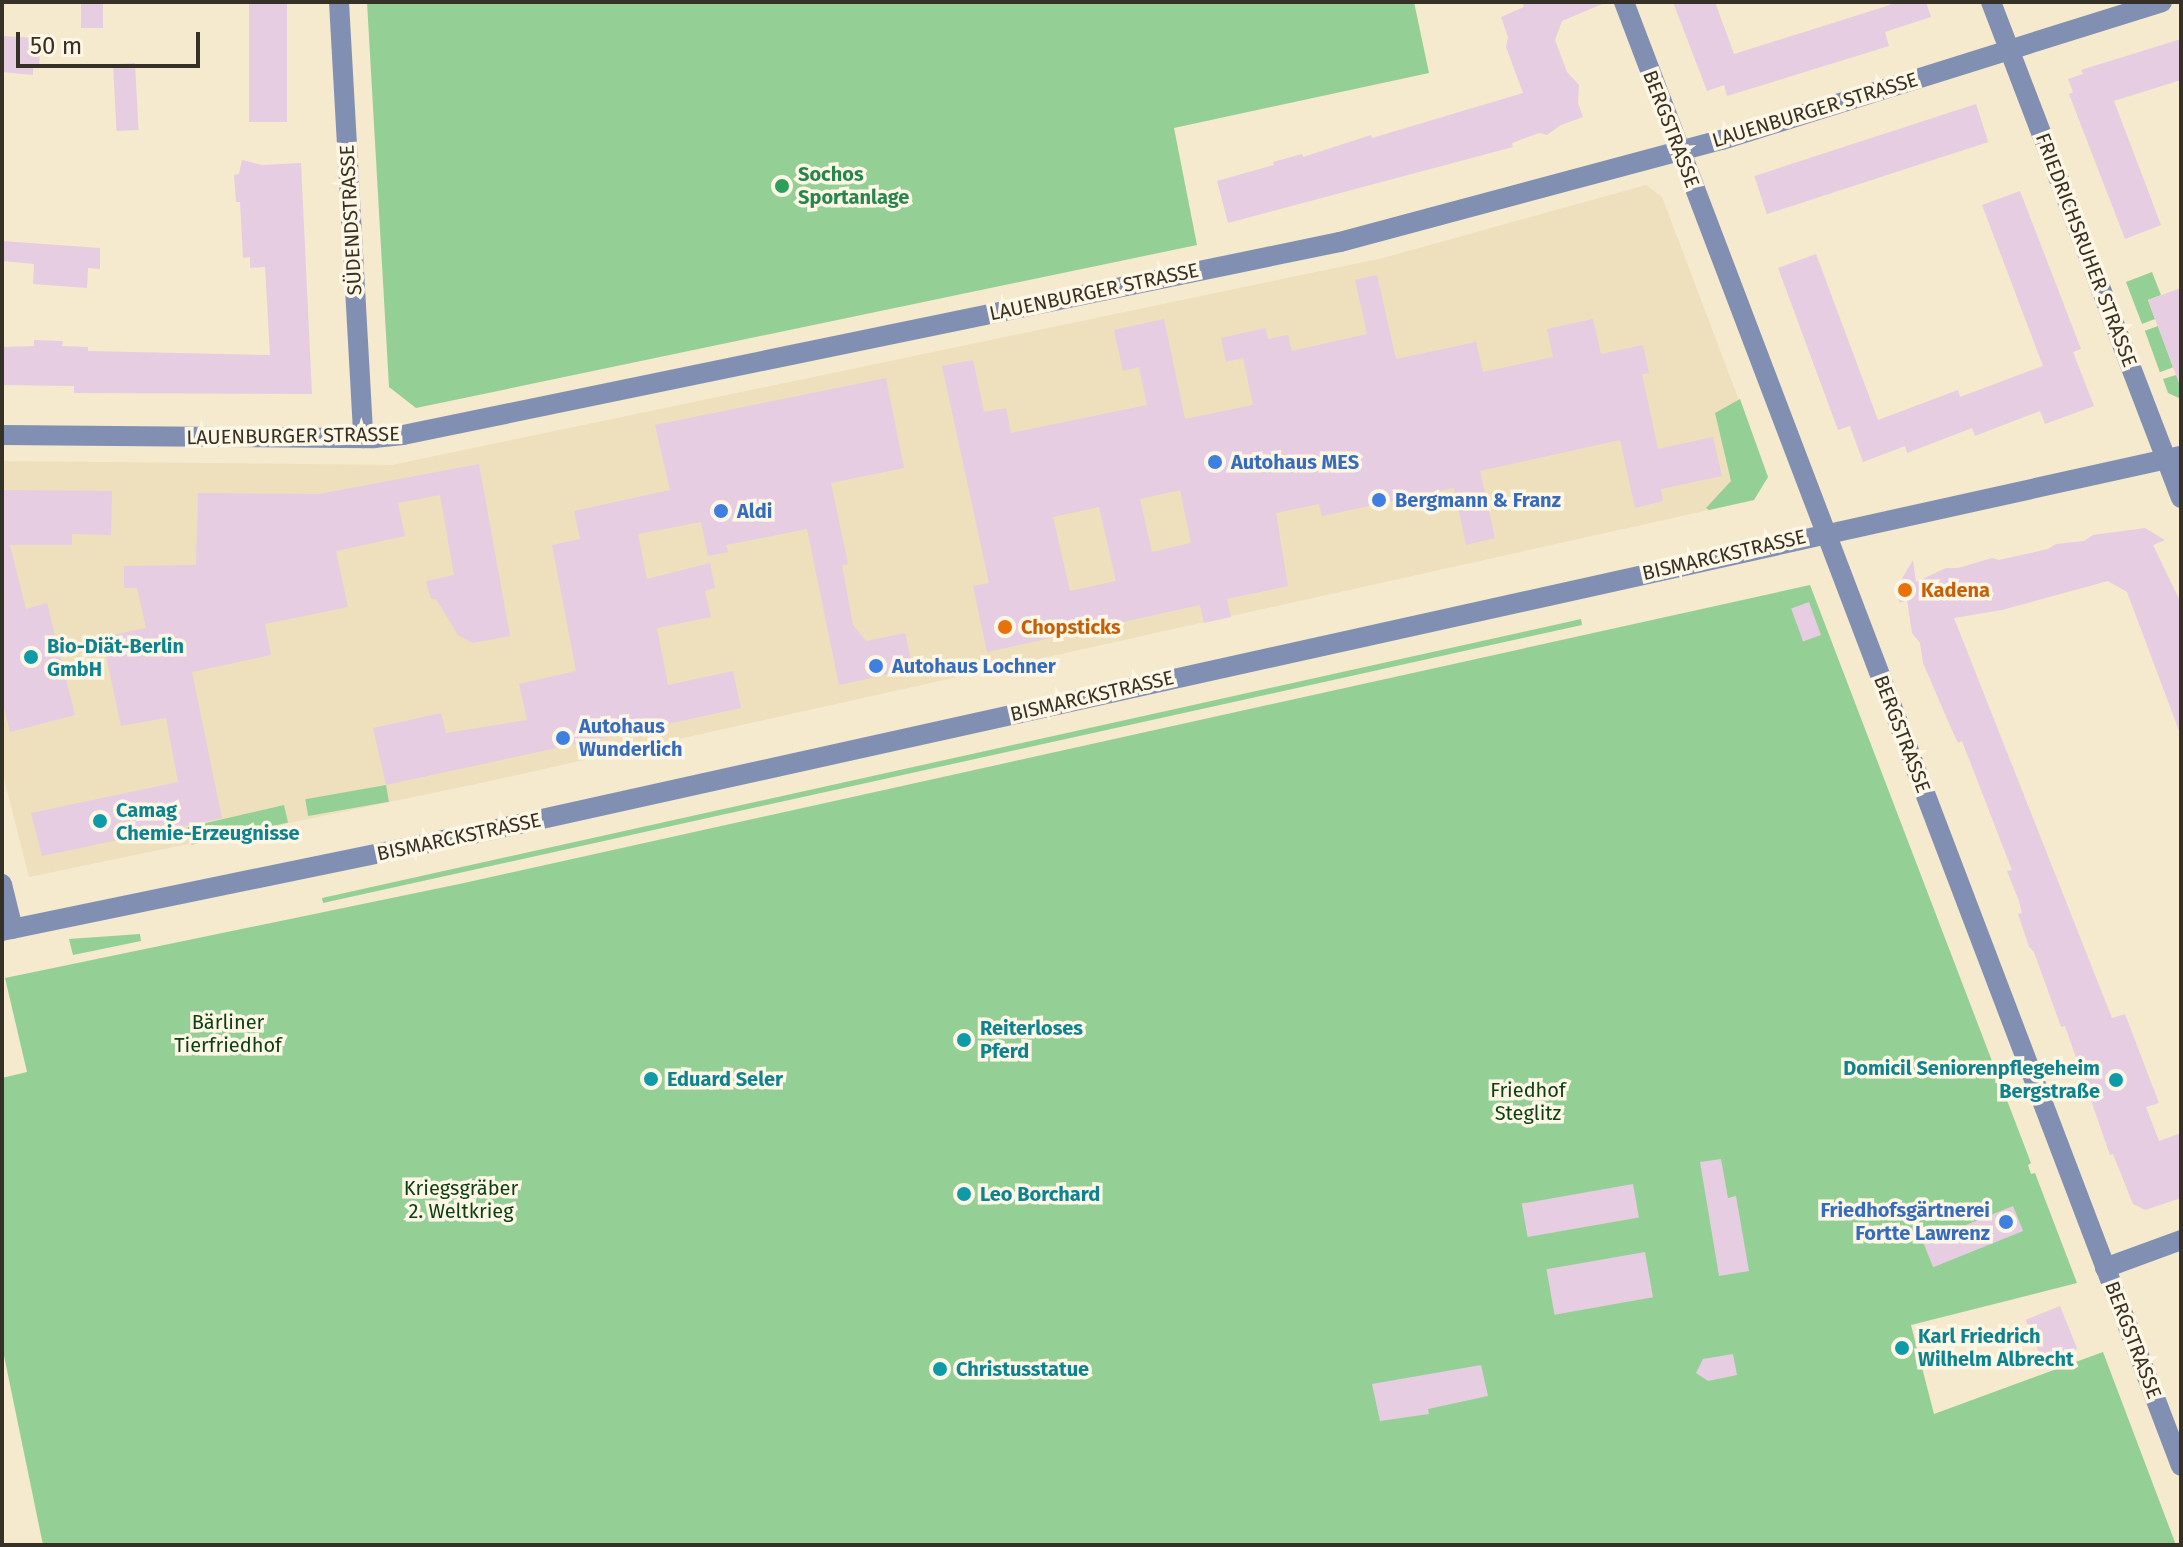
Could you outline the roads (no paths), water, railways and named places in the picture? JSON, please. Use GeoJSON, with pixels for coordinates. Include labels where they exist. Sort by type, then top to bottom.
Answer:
{"type":"FeatureCollection","features":[{"type":"Feature","properties":{"kind":"street","name":"SÜDENDSTRASSE"},"geometry":{"type":"LineString","coordinates":[[339,2],[363,438]]}},
{"type":"Feature","properties":{"kind":"street","name":"BERGSTRASSE"},"geometry":{"type":"LineString","coordinates":[[1624,2],[2181,1466]]}},
{"type":"Feature","properties":{"kind":"street","name":"FRIEDRICHSRUHER STRASSE"},"geometry":{"type":"LineString","coordinates":[[1991,2],[2173,458],[2181,498]]}},
{"type":"Feature","properties":{"kind":"street","name":"LAUENBURGER STRASSE"},"geometry":{"type":"LineString","coordinates":[[2,435],[363,438],[403,435],[1340,242],[1680,151],[2162,2]]}},
{"type":"Feature","properties":{"kind":"street","name":"BISMARCKSTRASSE"},"geometry":{"type":"LineString","coordinates":[[7,930],[501,828],[1825,532],[2173,458]]}},
{"type":"Feature","properties":{"kind":"street"},"geometry":{"type":"LineString","coordinates":[[2,884],[7,930]]}},
{"type":"Feature","properties":{"kind":"street"},"geometry":{"type":"LineString","coordinates":[[2105,1268],[2181,1240]]}},
{"type":"Feature","properties":{"kind":"place","name":"Sochos Sportanlage"},"geometry":{"type":"Point","coordinates":[782,186]}},
{"type":"Feature","properties":{"kind":"place","name":"Autohaus MES"},"geometry":{"type":"Point","coordinates":[1215,462]}},
{"type":"Feature","properties":{"kind":"place","name":"Bergmann & Franz"},"geometry":{"type":"Point","coordinates":[1379,500]}},
{"type":"Feature","properties":{"kind":"place","name":"Aldi"},"geometry":{"type":"Point","coordinates":[721,511]}},
{"type":"Feature","properties":{"kind":"place","name":"Kadena"},"geometry":{"type":"Point","coordinates":[1905,590]}},
{"type":"Feature","properties":{"kind":"place","name":"Chopsticks"},"geometry":{"type":"Point","coordinates":[1005,627]}},
{"type":"Feature","properties":{"kind":"place","name":"Bio-Diät-Berlin GmbH"},"geometry":{"type":"Point","coordinates":[31,657]}},
{"type":"Feature","properties":{"kind":"place","name":"Autohaus Lochner"},"geometry":{"type":"Point","coordinates":[876,666]}},
{"type":"Feature","properties":{"kind":"place","name":"Autohaus Wunderlich"},"geometry":{"type":"Point","coordinates":[563,738]}},
{"type":"Feature","properties":{"kind":"place","name":"Camag Chemie-Erzeugnisse"},"geometry":{"type":"Point","coordinates":[100,821]}},
{"type":"Feature","properties":{"kind":"place","name":"Reiterloses Pferd"},"geometry":{"type":"Point","coordinates":[964,1040]}},
{"type":"Feature","properties":{"kind":"place","name":"Eduard Seler"},"geometry":{"type":"Point","coordinates":[651,1079]}},
{"type":"Feature","properties":{"kind":"place","name":"Domicil Seniorenpflegeheim Bergstraße"},"geometry":{"type":"Point","coordinates":[2116,1080]}},
{"type":"Feature","properties":{"kind":"place","name":"Leo Borchard"},"geometry":{"type":"Point","coordinates":[964,1194]}},
{"type":"Feature","properties":{"kind":"place","name":"Friedhofsgärtnerei Fortte Lawrenz"},"geometry":{"type":"Point","coordinates":[2006,1222]}},
{"type":"Feature","properties":{"kind":"place","name":"Karl Friedrich Wilhelm Albrecht"},"geometry":{"type":"Point","coordinates":[1902,1348]}},
{"type":"Feature","properties":{"kind":"place","name":"Christusstatue"},"geometry":{"type":"Point","coordinates":[940,1369]}},
{"type":"Feature","properties":{"kind":"park label","name":"Bärliner Tierfriedhof"},"geometry":{"type":"Point","coordinates":[228,1034]}},
{"type":"Feature","properties":{"kind":"park label","name":"Friedhof Steglitz"},"geometry":{"type":"Point","coordinates":[1528,1102]}},
{"type":"Feature","properties":{"kind":"park label","name":"Kriegsgräber 2. Weltkrieg"},"geometry":{"type":"Point","coordinates":[461,1200]}}]}
